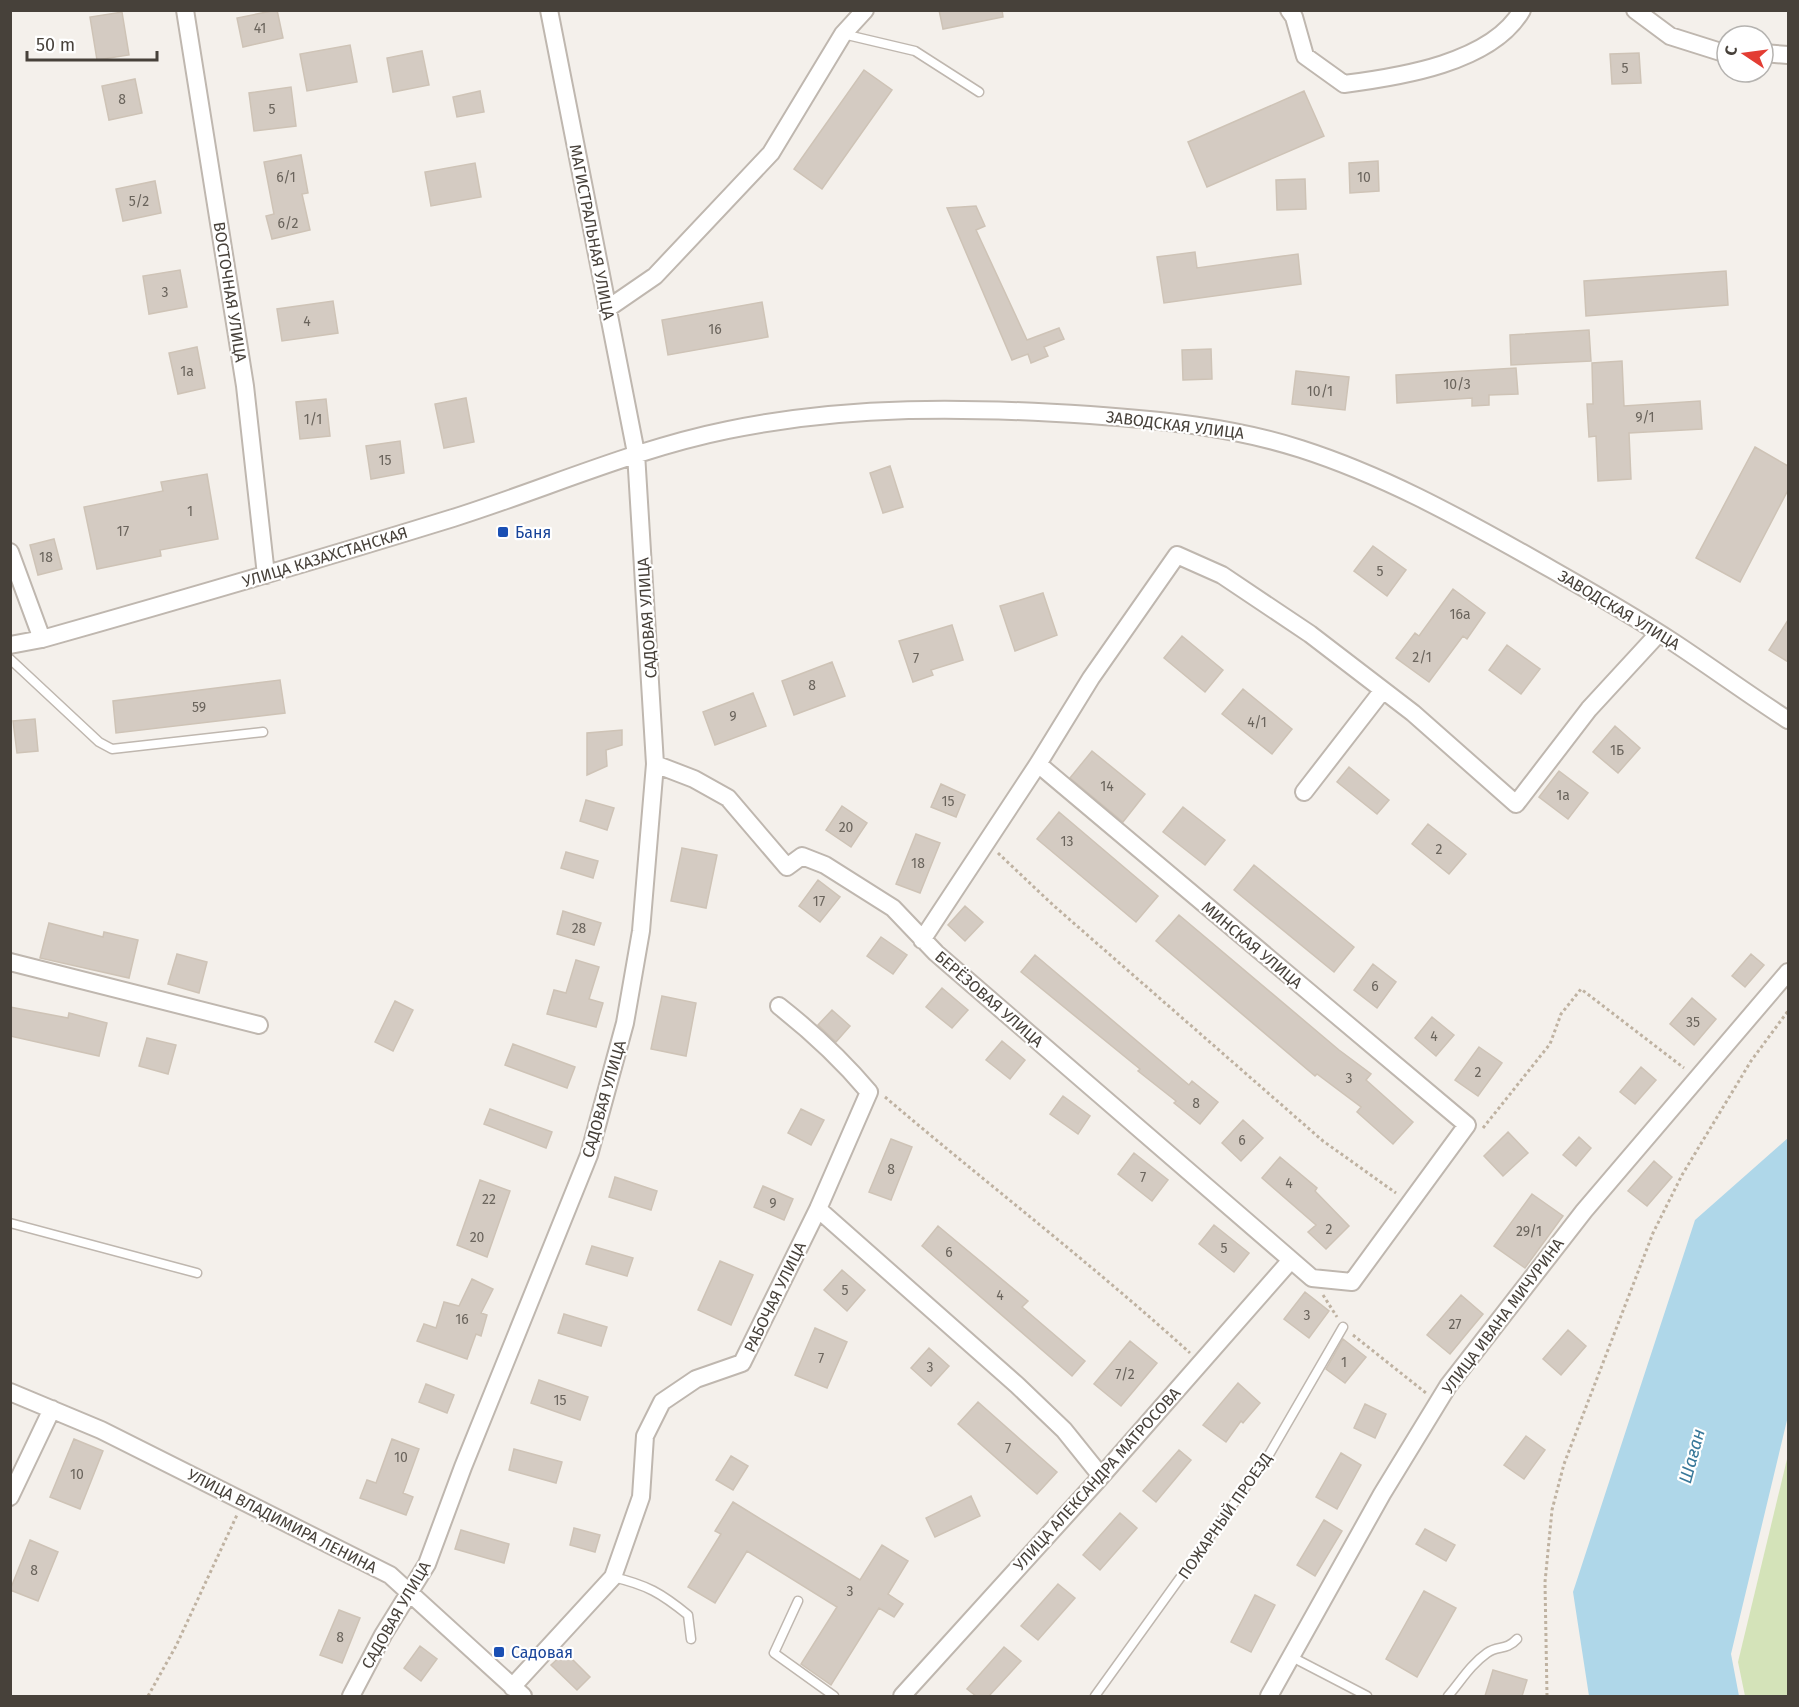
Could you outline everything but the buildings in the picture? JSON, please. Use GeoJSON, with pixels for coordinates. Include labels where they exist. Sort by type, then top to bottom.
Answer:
{"type":"FeatureCollection","features":[{"type":"Feature","properties":{"kind":"street","name":"ВОСТОЧНАЯ УЛИЦА"},"geometry":{"type":"LineString","coordinates":[[185,10],[244,386],[266,575]]}},
{"type":"Feature","properties":{"kind":"street","name":"МАГИСТРАЛЬНАЯ УЛИЦА"},"geometry":{"type":"LineString","coordinates":[[549,10],[636,453]]}},
{"type":"Feature","properties":{"kind":"street"},"geometry":{"type":"LineString","coordinates":[[607,309],[655,276],[771,153],[843,34],[865,10]]}},
{"type":"Feature","properties":{"kind":"street"},"geometry":{"type":"LineString","coordinates":[[1289,10],[1294,17],[1305,56],[1344,84],[1401,77],[1486,47],[1522,10]]}},
{"type":"Feature","properties":{"kind":"street"},"geometry":{"type":"LineString","coordinates":[[1635,10],[1670,36],[1715,50]]}},
{"type":"Feature","properties":{"kind":"street","name":"ЗАВОДСКАЯ УЛИЦА"},"geometry":{"type":"LineString","coordinates":[[636,453],[725,430],[795,418],[873,409],[953,408],[1046,412],[1197,425],[1258,436],[1304,450],[1391,483],[1447,511],[1659,633],[1788,720]]}},
{"type":"Feature","properties":{"kind":"street","name":"УЛИЦА КАЗАХСТАНСКАЯ"},"geometry":{"type":"LineString","coordinates":[[10,645],[42,639],[266,575],[462,515],[636,453]]}},
{"type":"Feature","properties":{"kind":"street","name":"САДОВАЯ УЛИЦА"},"geometry":{"type":"LineString","coordinates":[[351,1696],[383,1635],[427,1564],[463,1467],[595,1136],[625,1023],[641,931],[655,764],[636,453]]}},
{"type":"Feature","properties":{"kind":"street"},"geometry":{"type":"LineString","coordinates":[[10,552],[42,639]]}},
{"type":"Feature","properties":{"kind":"street"},"geometry":{"type":"LineString","coordinates":[[922,940],[1038,764],[1091,678],[1177,555],[1222,575],[1310,634],[1413,713],[1516,804],[1589,709],[1659,633]]}},
{"type":"Feature","properties":{"kind":"street"},"geometry":{"type":"LineString","coordinates":[[1304,792],[1383,690]]}},
{"type":"Feature","properties":{"kind":"street","name":"БЕРЁЗОВАЯ УЛИЦА"},"geometry":{"type":"LineString","coordinates":[[655,764],[694,779],[728,798],[787,867],[802,856],[825,865],[893,908],[922,940],[1312,1278]]}},
{"type":"Feature","properties":{"kind":"street","name":"МИНСКАЯ УЛИЦА"},"geometry":{"type":"LineString","coordinates":[[1038,764],[1467,1125]]}},
{"type":"Feature","properties":{"kind":"street"},"geometry":{"type":"LineString","coordinates":[[10,962],[259,1025]]}},
{"type":"Feature","properties":{"kind":"street","name":"УЛИЦА ИВАНА МИЧУРИНА"},"geometry":{"type":"LineString","coordinates":[[1269,1696],[1438,1402],[1504,1312],[1584,1211],[1788,972]]}},
{"type":"Feature","properties":{"kind":"street"},"geometry":{"type":"LineString","coordinates":[[779,1006],[838,1056],[869,1092]]}},
{"type":"Feature","properties":{"kind":"street","name":"РАБОЧАЯ УЛИЦА"},"geometry":{"type":"LineString","coordinates":[[518,1692],[613,1577],[641,1497],[645,1437],[662,1402],[696,1379],[742,1363],[818,1209],[869,1092]]}},
{"type":"Feature","properties":{"kind":"street"},"geometry":{"type":"LineString","coordinates":[[1312,1278],[1352,1281],[1467,1125]]}},
{"type":"Feature","properties":{"kind":"street"},"geometry":{"type":"LineString","coordinates":[[818,1209],[1017,1385],[1064,1430],[1101,1476]]}},
{"type":"Feature","properties":{"kind":"street","name":"УЛИЦА АЛЕКСАНДРА МАТРОСОВА"},"geometry":{"type":"LineString","coordinates":[[902,1696],[1101,1476],[1291,1260]]}},
{"type":"Feature","properties":{"kind":"street","name":"УЛИЦА ВЛАДИМИРА ЛЕНИНА"},"geometry":{"type":"LineString","coordinates":[[10,1392],[101,1430],[390,1575],[518,1692]]}},
{"type":"Feature","properties":{"kind":"street"},"geometry":{"type":"LineString","coordinates":[[10,1497],[52,1409]]}},
{"type":"Feature","properties":{"kind":"lane"},"geometry":{"type":"LineString","coordinates":[[843,34],[915,51],[979,92]]}},
{"type":"Feature","properties":{"kind":"lane"},"geometry":{"type":"LineString","coordinates":[[10,659],[99,742],[112,749],[263,732]]}},
{"type":"Feature","properties":{"kind":"lane"},"geometry":{"type":"LineString","coordinates":[[10,1223],[197,1273]]}},
{"type":"Feature","properties":{"kind":"lane","name":"ПОЖАРНЫЙ ПРОЕЗД"},"geometry":{"type":"LineString","coordinates":[[1095,1696],[1269,1453],[1343,1327]]}},
{"type":"Feature","properties":{"kind":"lane"},"geometry":{"type":"LineString","coordinates":[[613,1577],[643,1584],[675,1604],[688,1615],[691,1640]]}},
{"type":"Feature","properties":{"kind":"lane"},"geometry":{"type":"LineString","coordinates":[[798,1601],[774,1653],[834,1696]]}},
{"type":"Feature","properties":{"kind":"lane"},"geometry":{"type":"LineString","coordinates":[[1448,1696],[1471,1666],[1490,1651],[1510,1647],[1517,1639]]}},
{"type":"Feature","properties":{"kind":"lane"},"geometry":{"type":"LineString","coordinates":[[1290,1656],[1367,1696]]}},
{"type":"Feature","properties":{"kind":"path"},"geometry":{"type":"LineString","coordinates":[[987,842],[1062,913],[1323,1141],[1410,1203]]}},
{"type":"Feature","properties":{"kind":"path"},"geometry":{"type":"LineString","coordinates":[[1467,1125],[1485,1129],[1550,1044],[1561,1014],[1581,989],[1698,1078]]}},
{"type":"Feature","properties":{"kind":"path"},"geometry":{"type":"LineString","coordinates":[[1547,1696],[1545,1582],[1552,1510],[1564,1464],[1653,1233],[1682,1175],[1751,1060],[1788,1011]]}},
{"type":"Feature","properties":{"kind":"path"},"geometry":{"type":"LineString","coordinates":[[869,1092],[884,1095],[1081,1261],[1132,1300],[1200,1361]]}},
{"type":"Feature","properties":{"kind":"path"},"geometry":{"type":"LineString","coordinates":[[1312,1278],[1343,1327],[1438,1402]]}},
{"type":"Feature","properties":{"kind":"path"},"geometry":{"type":"LineString","coordinates":[[148,1696],[176,1646],[243,1502]]}},
{"type":"Feature","properties":{"kind":"green space"},"geometry":{"type":"Polygon","coordinates":[[[1788,1455],[1788,1696],[1745,1696],[1738,1662],[1788,1455]]]}},
{"type":"Feature","properties":{"kind":"water","name":"Шаған"},"geometry":{"type":"Polygon","coordinates":[[[1788,1138],[1788,1416],[1731,1654],[1739,1696],[1589,1696],[1573,1592],[1695,1220],[1788,1138]]]}},
{"type":"Feature","properties":{"kind":"place","name":"Баня"},"geometry":{"type":"Point","coordinates":[503,532]}},
{"type":"Feature","properties":{"kind":"place","name":"Садовая"},"geometry":{"type":"Point","coordinates":[499,1652]}}]}
